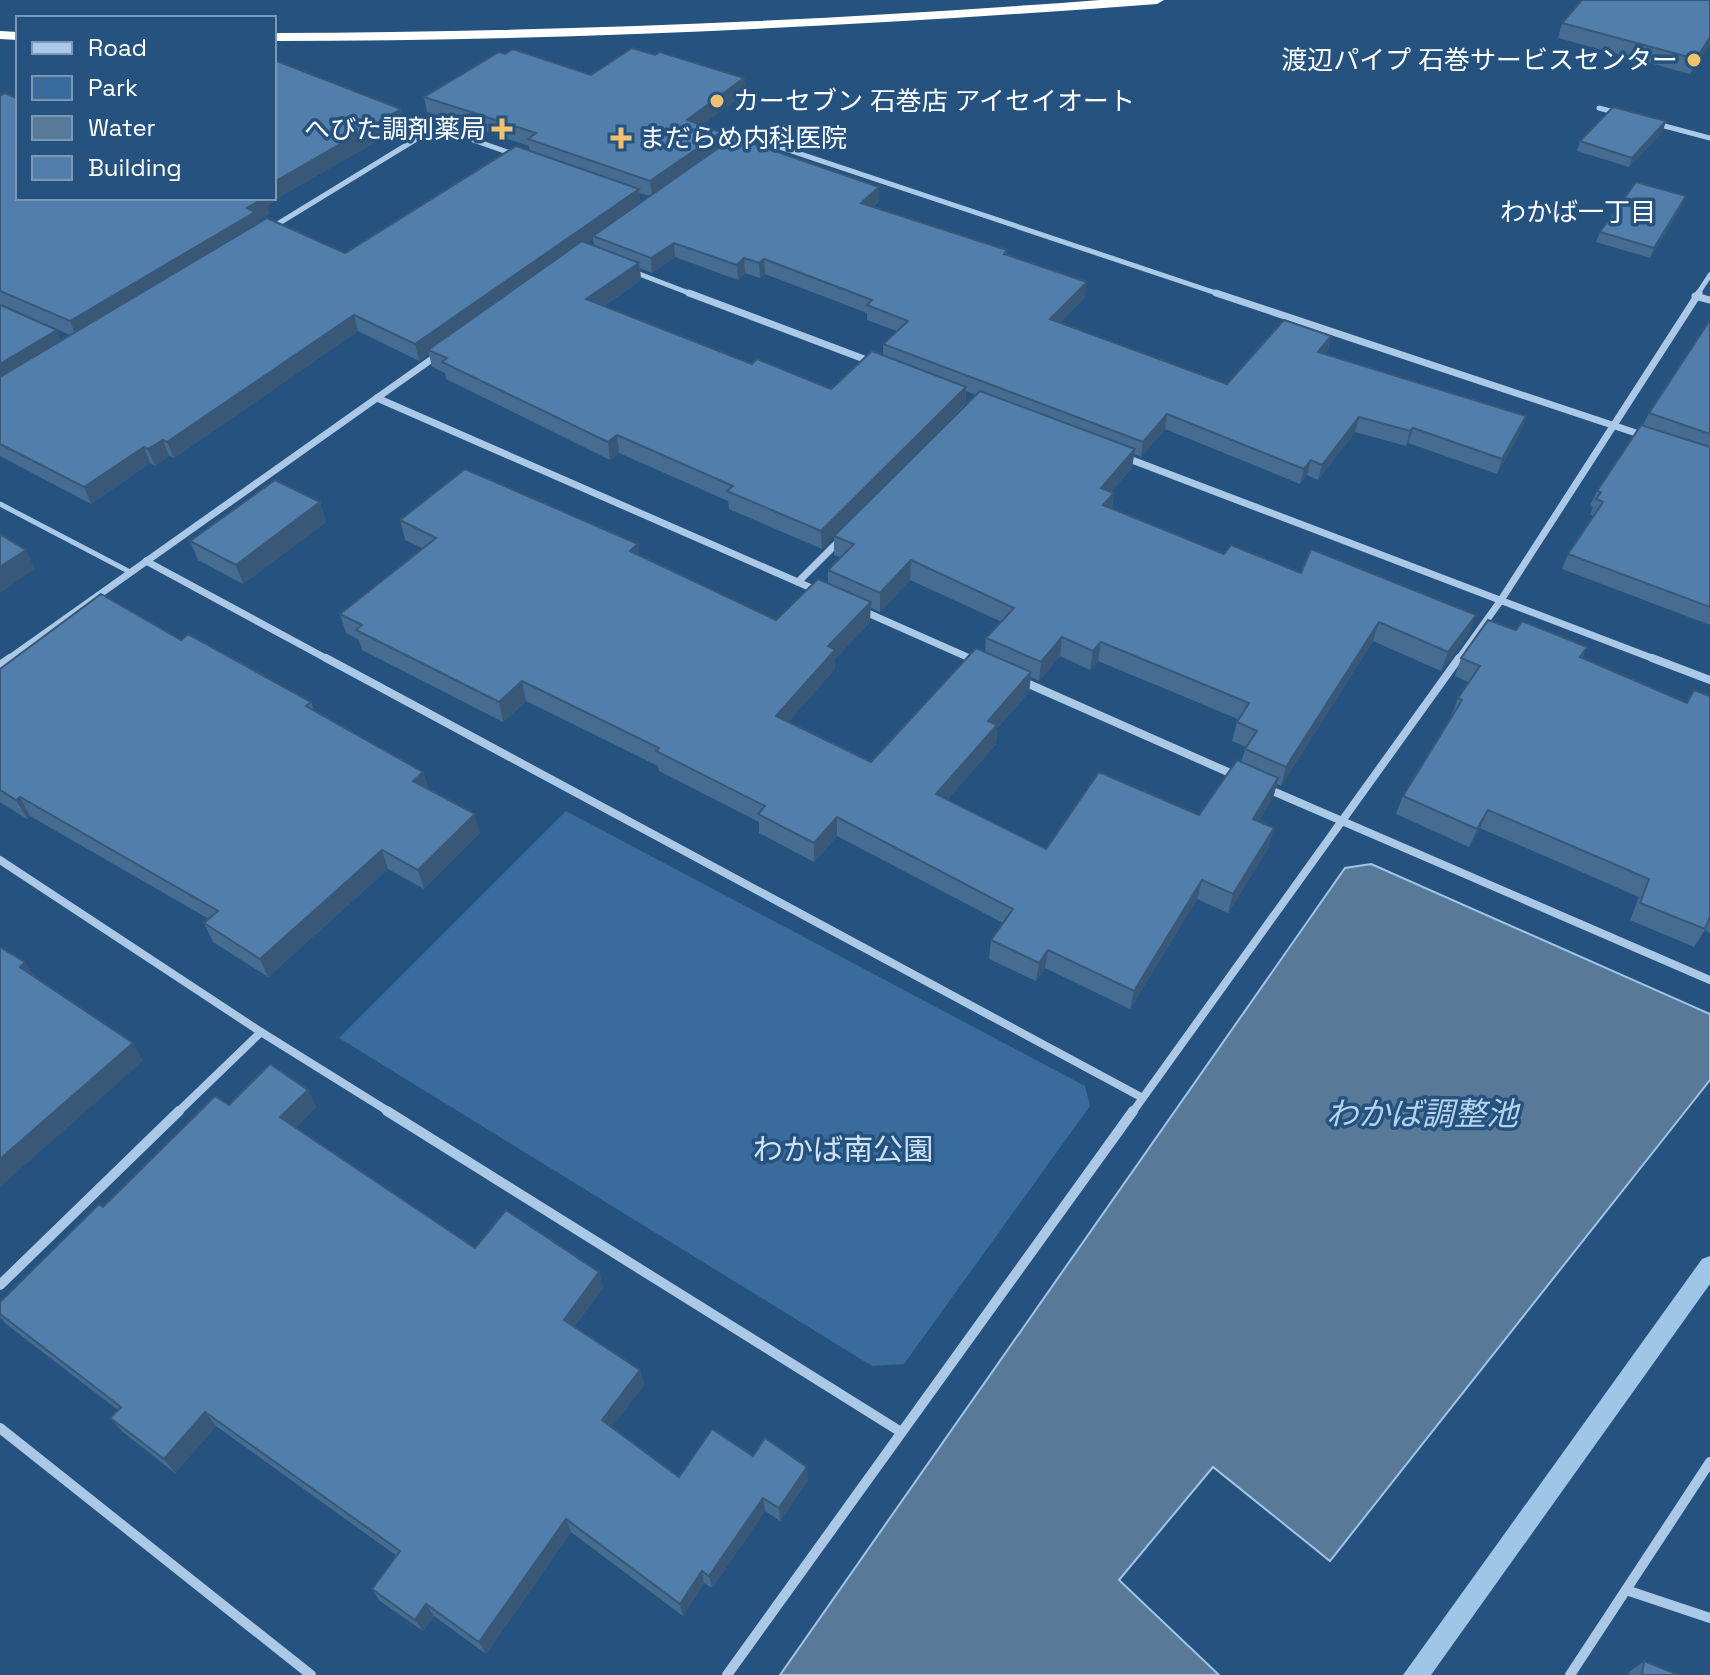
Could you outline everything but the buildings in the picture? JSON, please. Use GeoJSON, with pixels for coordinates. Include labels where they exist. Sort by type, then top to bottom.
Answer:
{"type":"FeatureCollection","features":[{"type":"Feature","properties":{"kind":"highway"},"geometry":{"type":"LineString","coordinates":[[276,37],[442,38],[738,27],[948,17],[1157,0]]}},
{"type":"Feature","properties":{"kind":"street"},"geometry":{"type":"LineString","coordinates":[[1599,108],[1627,116]]}},
{"type":"Feature","properties":{"kind":"street"},"geometry":{"type":"LineString","coordinates":[[1654,123],[1710,138]]}},
{"type":"Feature","properties":{"kind":"street"},"geometry":{"type":"LineString","coordinates":[[264,232],[436,127],[523,157]]}},
{"type":"Feature","properties":{"kind":"street"},"geometry":{"type":"LineString","coordinates":[[723,153],[747,136],[1654,439]]}},
{"type":"Feature","properties":{"kind":"street"},"geometry":{"type":"LineString","coordinates":[[626,269],[874,363]]}},
{"type":"Feature","properties":{"kind":"street"},"geometry":{"type":"LineString","coordinates":[[727,1675],[1501,600],[1710,275]]}},
{"type":"Feature","properties":{"kind":"street"},"geometry":{"type":"LineString","coordinates":[[1695,296],[1710,300]]}},
{"type":"Feature","properties":{"kind":"street"},"geometry":{"type":"LineString","coordinates":[[0,665],[441,352]]}},
{"type":"Feature","properties":{"kind":"street"},"geometry":{"type":"LineString","coordinates":[[377,398],[826,595]]}},
{"type":"Feature","properties":{"kind":"street"},"geometry":{"type":"LineString","coordinates":[[1108,451],[1710,680]]}},
{"type":"Feature","properties":{"kind":"street"},"geometry":{"type":"LineString","coordinates":[[798,582],[842,537]]}},
{"type":"Feature","properties":{"kind":"street"},"geometry":{"type":"LineString","coordinates":[[146,561],[1141,1097]]}},
{"type":"Feature","properties":{"kind":"street"},"geometry":{"type":"LineString","coordinates":[[855,607],[984,664]]}},
{"type":"Feature","properties":{"kind":"street"},"geometry":{"type":"LineString","coordinates":[[1012,677],[1241,777]]}},
{"type":"Feature","properties":{"kind":"street"},"geometry":{"type":"LineString","coordinates":[[1255,784],[1710,980]]}},
{"type":"Feature","properties":{"kind":"street"},"geometry":{"type":"LineString","coordinates":[[0,860],[261,1032],[901,1432]]}},
{"type":"Feature","properties":{"kind":"street"},"geometry":{"type":"LineString","coordinates":[[0,1285],[261,1032]]}},
{"type":"Feature","properties":{"kind":"street"},"geometry":{"type":"LineString","coordinates":[[0,1428],[311,1675]]}},
{"type":"Feature","properties":{"kind":"street"},"geometry":{"type":"LineString","coordinates":[[1570,1675],[1710,1462]]}},
{"type":"Feature","properties":{"kind":"street"},"geometry":{"type":"LineString","coordinates":[[1626,1590],[1710,1618]]}},
{"type":"Feature","properties":{"kind":"lane"},"geometry":{"type":"LineString","coordinates":[[0,504],[130,572]]}},
{"type":"Feature","properties":{"kind":"green space","name":"わかば南公園"},"geometry":{"type":"Polygon","coordinates":[[[566,811],[1085,1086],[1090,1106],[904,1364],[872,1366],[339,1038],[566,811]]]}},
{"type":"Feature","properties":{"kind":"water","name":"わかば調整池"},"geometry":{"type":"Polygon","coordinates":[[[1371,864],[1710,1014],[1710,1080],[1330,1561],[1213,1467],[1119,1580],[1219,1675],[780,1675],[1345,868],[1371,864]]]}},
{"type":"Feature","properties":{"kind":"waterway"},"geometry":{"type":"LineString","coordinates":[[1416,1675],[1710,1266]]}},
{"type":"Feature","properties":{"kind":"place","name":"渡辺パイプ 石巻サービスセンター"},"geometry":{"type":"Point","coordinates":[1694,60]}},
{"type":"Feature","properties":{"kind":"place","name":"カーセブン 石巻店 アイセイオート"},"geometry":{"type":"Point","coordinates":[717,101]}},
{"type":"Feature","properties":{"kind":"place","name":"へびた調剤薬局"},"geometry":{"type":"Point","coordinates":[502,129]}},
{"type":"Feature","properties":{"kind":"place","name":"まだらめ内科医院"},"geometry":{"type":"Point","coordinates":[621,138]}},
{"type":"Feature","properties":{"kind":"district","name":"わかば一丁目"},"geometry":{"type":"Point","coordinates":[1578,212]}}]}
